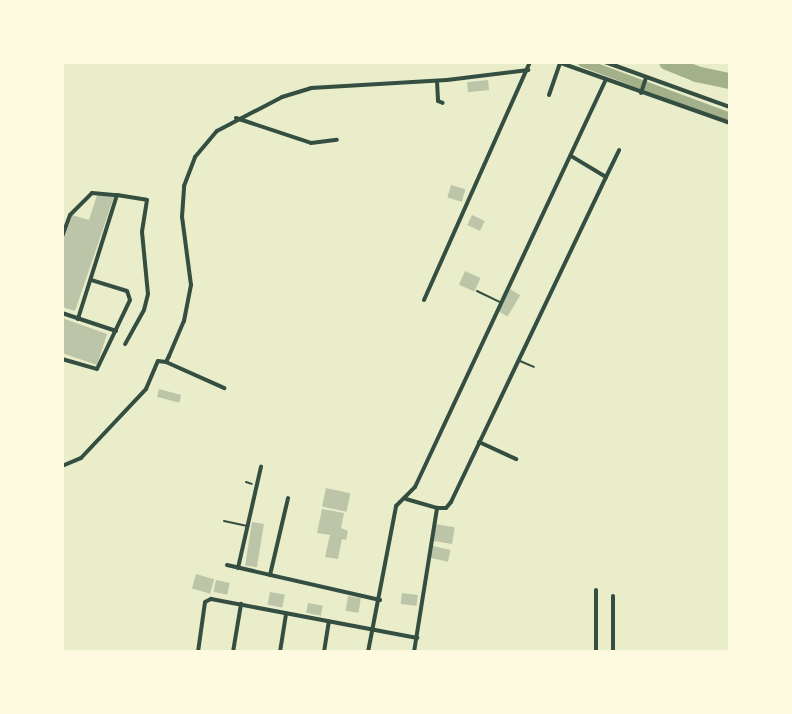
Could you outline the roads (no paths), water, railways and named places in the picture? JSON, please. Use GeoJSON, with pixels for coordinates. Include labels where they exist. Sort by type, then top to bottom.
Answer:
{"type":"FeatureCollection","features":[{"type":"Feature","properties":{"kind":"street"},"geometry":{"type":"LineString","coordinates":[[424,300],[530,62]]}},
{"type":"Feature","properties":{"kind":"street"},"geometry":{"type":"LineString","coordinates":[[549,95],[559,62],[730,123]]}},
{"type":"Feature","properties":{"kind":"street"},"geometry":{"type":"LineString","coordinates":[[605,62],[730,107]]}},
{"type":"Feature","properties":{"kind":"street"},"geometry":{"type":"LineString","coordinates":[[166,362],[190,297],[191,273],[182,217],[184,186],[195,157],[208,140],[236,118],[311,88],[437,80],[528,70]]}},
{"type":"Feature","properties":{"kind":"street"},"geometry":{"type":"LineString","coordinates":[[642,91],[646,78]]}},
{"type":"Feature","properties":{"kind":"street"},"geometry":{"type":"LineString","coordinates":[[437,80],[438,101],[443,103]]}},
{"type":"Feature","properties":{"kind":"street"},"geometry":{"type":"LineString","coordinates":[[368,652],[396,506],[415,487],[606,80]]}},
{"type":"Feature","properties":{"kind":"street"},"geometry":{"type":"LineString","coordinates":[[236,118],[311,143],[337,140]]}},
{"type":"Feature","properties":{"kind":"street"},"geometry":{"type":"LineString","coordinates":[[405,499],[437,508],[446,508],[451,502],[619,150]]}},
{"type":"Feature","properties":{"kind":"street"},"geometry":{"type":"LineString","coordinates":[[571,156],[606,177]]}},
{"type":"Feature","properties":{"kind":"street"},"geometry":{"type":"LineString","coordinates":[[62,237],[70,215],[92,193],[147,200],[142,232],[148,294],[144,310],[125,344]]}},
{"type":"Feature","properties":{"kind":"street"},"geometry":{"type":"LineString","coordinates":[[78,319],[117,195]]}},
{"type":"Feature","properties":{"kind":"street"},"geometry":{"type":"LineString","coordinates":[[62,359],[97,369],[116,331],[130,294],[92,280]]}},
{"type":"Feature","properties":{"kind":"street"},"geometry":{"type":"LineString","coordinates":[[62,313],[116,331]]}},
{"type":"Feature","properties":{"kind":"street"},"geometry":{"type":"LineString","coordinates":[[62,466],[81,458],[146,389],[158,361],[224,388]]}},
{"type":"Feature","properties":{"kind":"street"},"geometry":{"type":"LineString","coordinates":[[479,442],[516,459]]}},
{"type":"Feature","properties":{"kind":"street"},"geometry":{"type":"LineString","coordinates":[[238,568],[261,467]]}},
{"type":"Feature","properties":{"kind":"street"},"geometry":{"type":"LineString","coordinates":[[270,575],[288,498]]}},
{"type":"Feature","properties":{"kind":"street"},"geometry":{"type":"LineString","coordinates":[[414,652],[437,508]]}},
{"type":"Feature","properties":{"kind":"street"},"geometry":{"type":"LineString","coordinates":[[227,565],[380,600]]}},
{"type":"Feature","properties":{"kind":"street"},"geometry":{"type":"LineString","coordinates":[[596,590],[596,652]]}},
{"type":"Feature","properties":{"kind":"street"},"geometry":{"type":"LineString","coordinates":[[613,596],[613,652]]}},
{"type":"Feature","properties":{"kind":"street"},"geometry":{"type":"LineString","coordinates":[[198,652],[205,602],[211,599],[417,638]]}},
{"type":"Feature","properties":{"kind":"street"},"geometry":{"type":"LineString","coordinates":[[233,652],[241,604]]}},
{"type":"Feature","properties":{"kind":"street"},"geometry":{"type":"LineString","coordinates":[[280,652],[286,613]]}},
{"type":"Feature","properties":{"kind":"street"},"geometry":{"type":"LineString","coordinates":[[324,652],[329,621]]}},
{"type":"Feature","properties":{"kind":"lane"},"geometry":{"type":"LineString","coordinates":[[477,291],[501,302]]}},
{"type":"Feature","properties":{"kind":"lane"},"geometry":{"type":"LineString","coordinates":[[518,360],[534,367]]}},
{"type":"Feature","properties":{"kind":"lane"},"geometry":{"type":"LineString","coordinates":[[224,521],[249,526]]}},
{"type":"Feature","properties":{"kind":"waterway"},"geometry":{"type":"LineString","coordinates":[[582,62],[730,117]]}},
{"type":"Feature","properties":{"kind":"waterway"},"geometry":{"type":"LineString","coordinates":[[667,62],[696,74],[730,81]]}}]}
